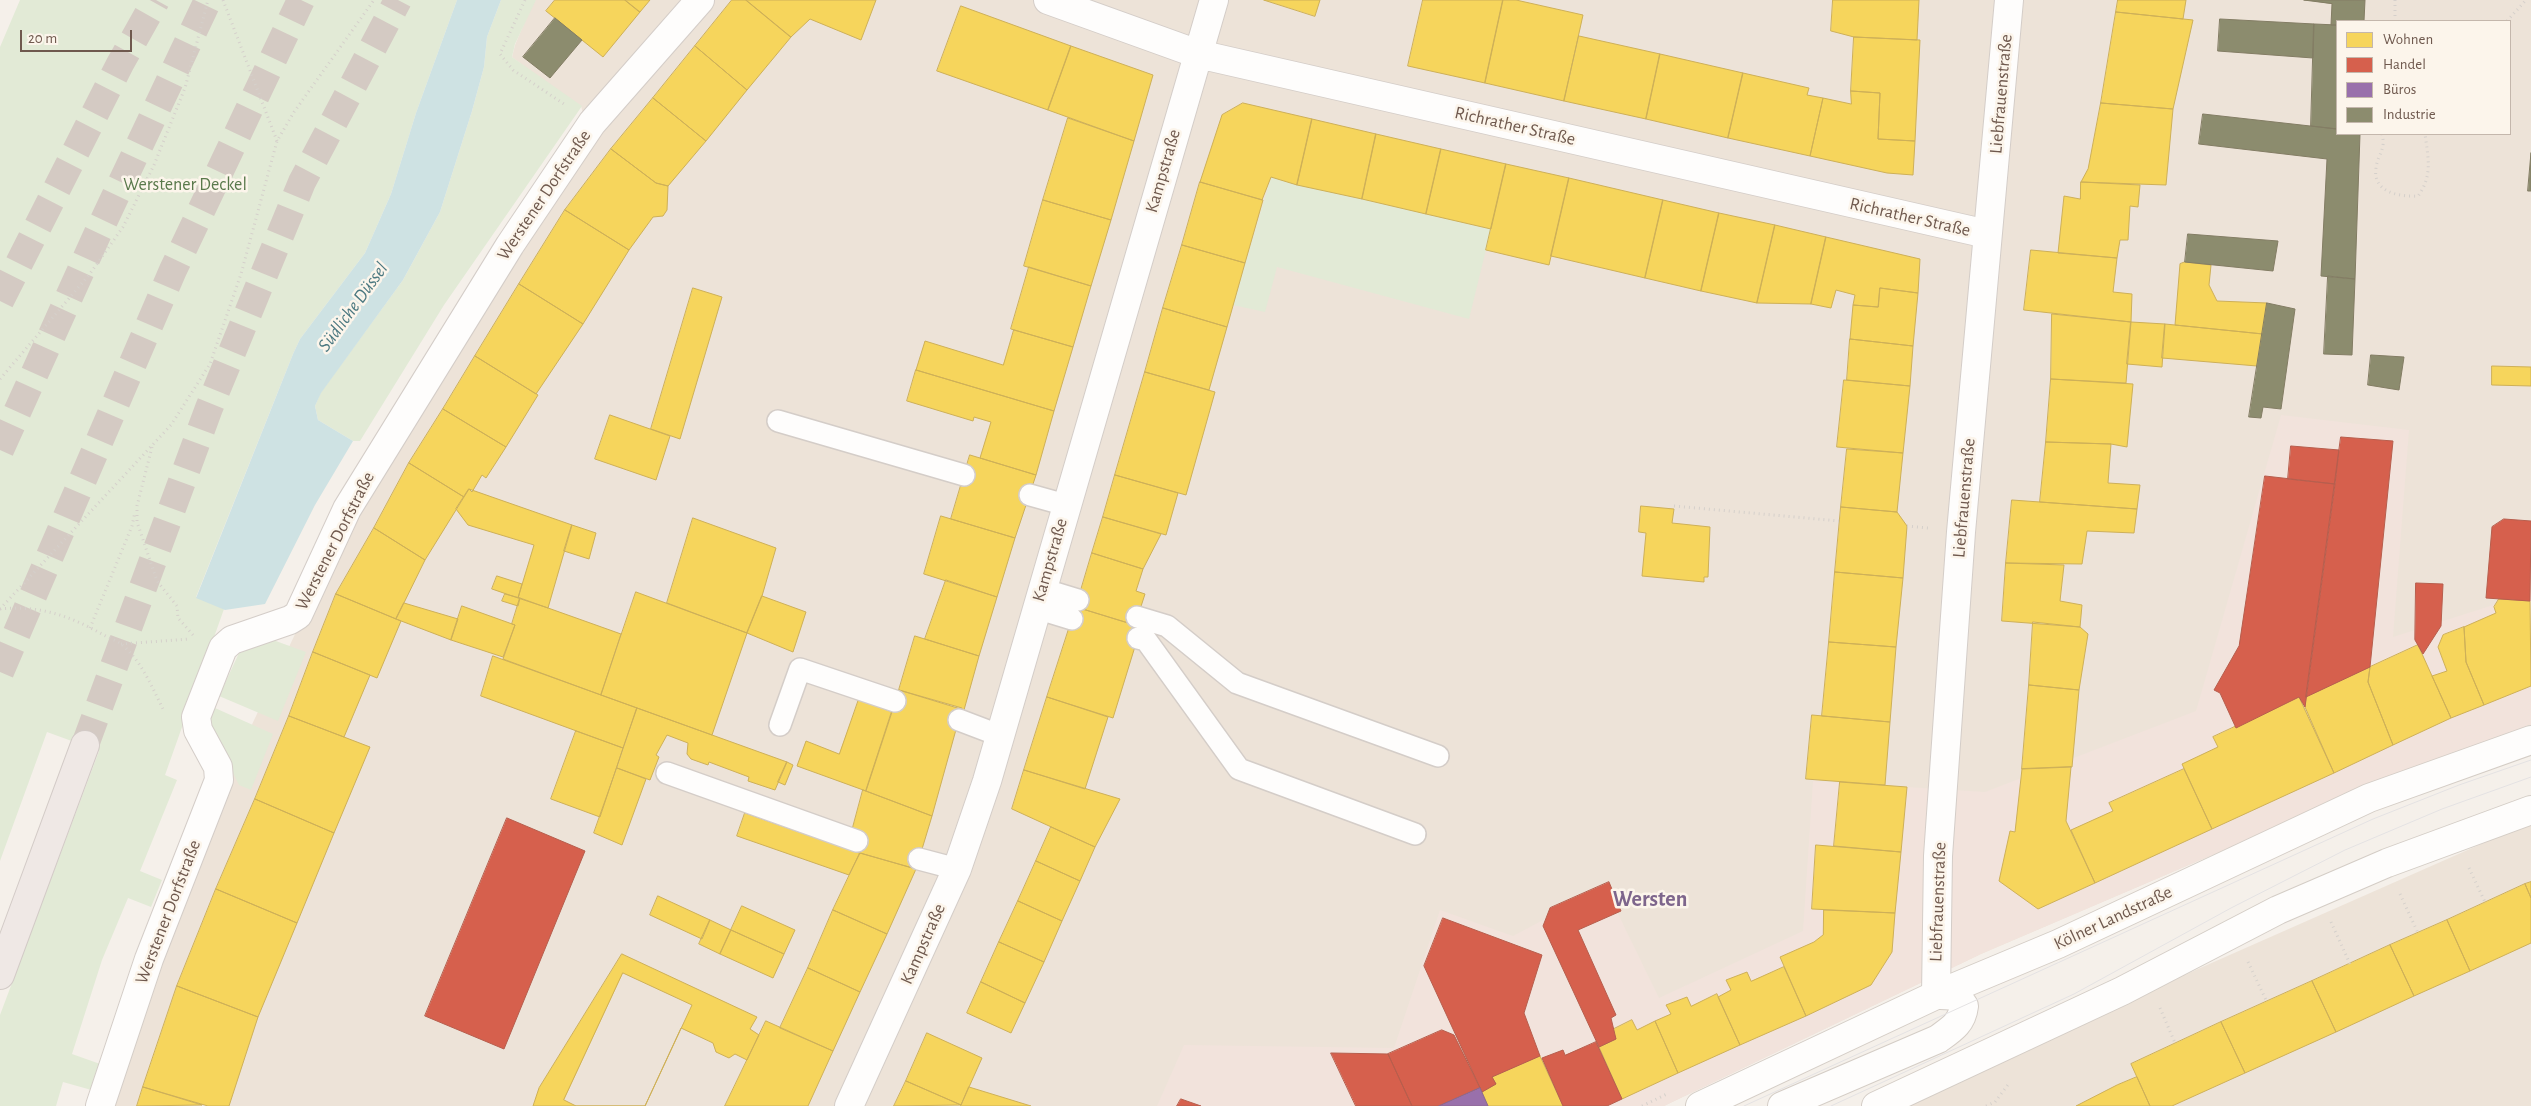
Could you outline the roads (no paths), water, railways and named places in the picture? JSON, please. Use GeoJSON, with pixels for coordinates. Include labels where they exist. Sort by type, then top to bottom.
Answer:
{"type":"FeatureCollection","features":[{"type":"Feature","properties":{"kind":"highway"},"geometry":{"type":"LineString","coordinates":[[0,974],[85,745]]}},
{"type":"Feature","properties":{"kind":"street","name":"Werstener Dorfstraße"},"geometry":{"type":"LineString","coordinates":[[100,1106],[149,959],[219,780],[218,767],[198,730],[196,717],[223,648],[232,640],[290,620],[298,614],[347,508],[510,245],[592,123],[700,0]]}},
{"type":"Feature","properties":{"kind":"street","name":"Richrather Straße"},"geometry":{"type":"LineString","coordinates":[[1048,0],[1198,54],[1987,234]]}},
{"type":"Feature","properties":{"kind":"street","name":"Kampstraße"},"geometry":{"type":"LineString","coordinates":[[849,1106],[957,869],[1001,736],[1039,599],[1214,0]]}},
{"type":"Feature","properties":{"kind":"street","name":"Liebfrauenstraße"},"geometry":{"type":"LineString","coordinates":[[1936,995],[1938,856],[1961,532],[2010,0]]}},
{"type":"Feature","properties":{"kind":"street","name":"Kölner Landstraße"},"geometry":{"type":"LineString","coordinates":[[1700,1106],[1936,995],[2058,944],[2369,798],[2531,740]]}},
{"type":"Feature","properties":{"kind":"street"},"geometry":{"type":"LineString","coordinates":[[1876,1106],[2122,991],[2278,910],[2387,863],[2531,810]]}},
{"type":"Feature","properties":{"kind":"street"},"geometry":{"type":"LineString","coordinates":[[1782,1106],[1938,1039],[1950,1031],[1958,1024],[1963,1014],[1964,1006],[1959,998],[1954,995],[1936,995]]}},
{"type":"Feature","properties":{"kind":"lane"},"geometry":{"type":"LineString","coordinates":[[778,421],[964,475]]}},
{"type":"Feature","properties":{"kind":"lane"},"geometry":{"type":"LineString","coordinates":[[1030,495],[1066,506]]}},
{"type":"Feature","properties":{"kind":"lane"},"geometry":{"type":"LineString","coordinates":[[1039,599],[1075,609]]}},
{"type":"Feature","properties":{"kind":"lane"},"geometry":{"type":"LineString","coordinates":[[1138,617],[1167,626],[1237,683],[1438,756]]}},
{"type":"Feature","properties":{"kind":"lane"},"geometry":{"type":"LineString","coordinates":[[1138,638],[1146,640],[1239,769],[1415,834]]}},
{"type":"Feature","properties":{"kind":"lane"},"geometry":{"type":"LineString","coordinates":[[780,725],[800,669],[895,701]]}},
{"type":"Feature","properties":{"kind":"lane"},"geometry":{"type":"LineString","coordinates":[[959,720],[1001,736]]}},
{"type":"Feature","properties":{"kind":"lane"},"geometry":{"type":"LineString","coordinates":[[667,773],[856,841]]}},
{"type":"Feature","properties":{"kind":"lane"},"geometry":{"type":"LineString","coordinates":[[919,859],[957,869]]}},
{"type":"Feature","properties":{"kind":"water","name":"Südliche Düssel"},"geometry":{"type":"Polygon","coordinates":[[[457,0],[501,0],[487,37],[484,67],[440,212],[403,280],[321,393],[315,406],[318,420],[353,441],[315,505],[265,604],[225,610],[196,598],[300,339],[365,253],[391,194],[416,113],[457,0]]]}},
{"type":"Feature","properties":{"kind":"tunnel"},"geometry":{"type":"LineString","coordinates":[[0,301],[120,64],[156,0]]}},
{"type":"Feature","properties":{"kind":"tunnel"},"geometry":{"type":"LineString","coordinates":[[0,450],[97,235],[208,0]]}},
{"type":"Feature","properties":{"kind":"tunnel"},"geometry":{"type":"LineString","coordinates":[[0,672],[173,270],[301,0]]}},
{"type":"Feature","properties":{"kind":"tunnel"},"geometry":{"type":"LineString","coordinates":[[85,745],[209,408],[302,182],[398,0]]}},
{"type":"Feature","properties":{"kind":"tram line"},"geometry":{"type":"LineString","coordinates":[[1744,1106],[2373,819],[2459,785],[2531,760]]}},
{"type":"Feature","properties":{"kind":"tram line"},"geometry":{"type":"LineString","coordinates":[[1831,1106],[2074,994],[2231,908],[2345,850],[2442,809],[2531,777]]}},
{"type":"Feature","properties":{"kind":"district","name":"Wersten"},"geometry":{"type":"Point","coordinates":[1650,899]}},
{"type":"Feature","properties":{"kind":"park label","name":"Werstener Deckel"},"geometry":{"type":"Point","coordinates":[185,185]}}]}
